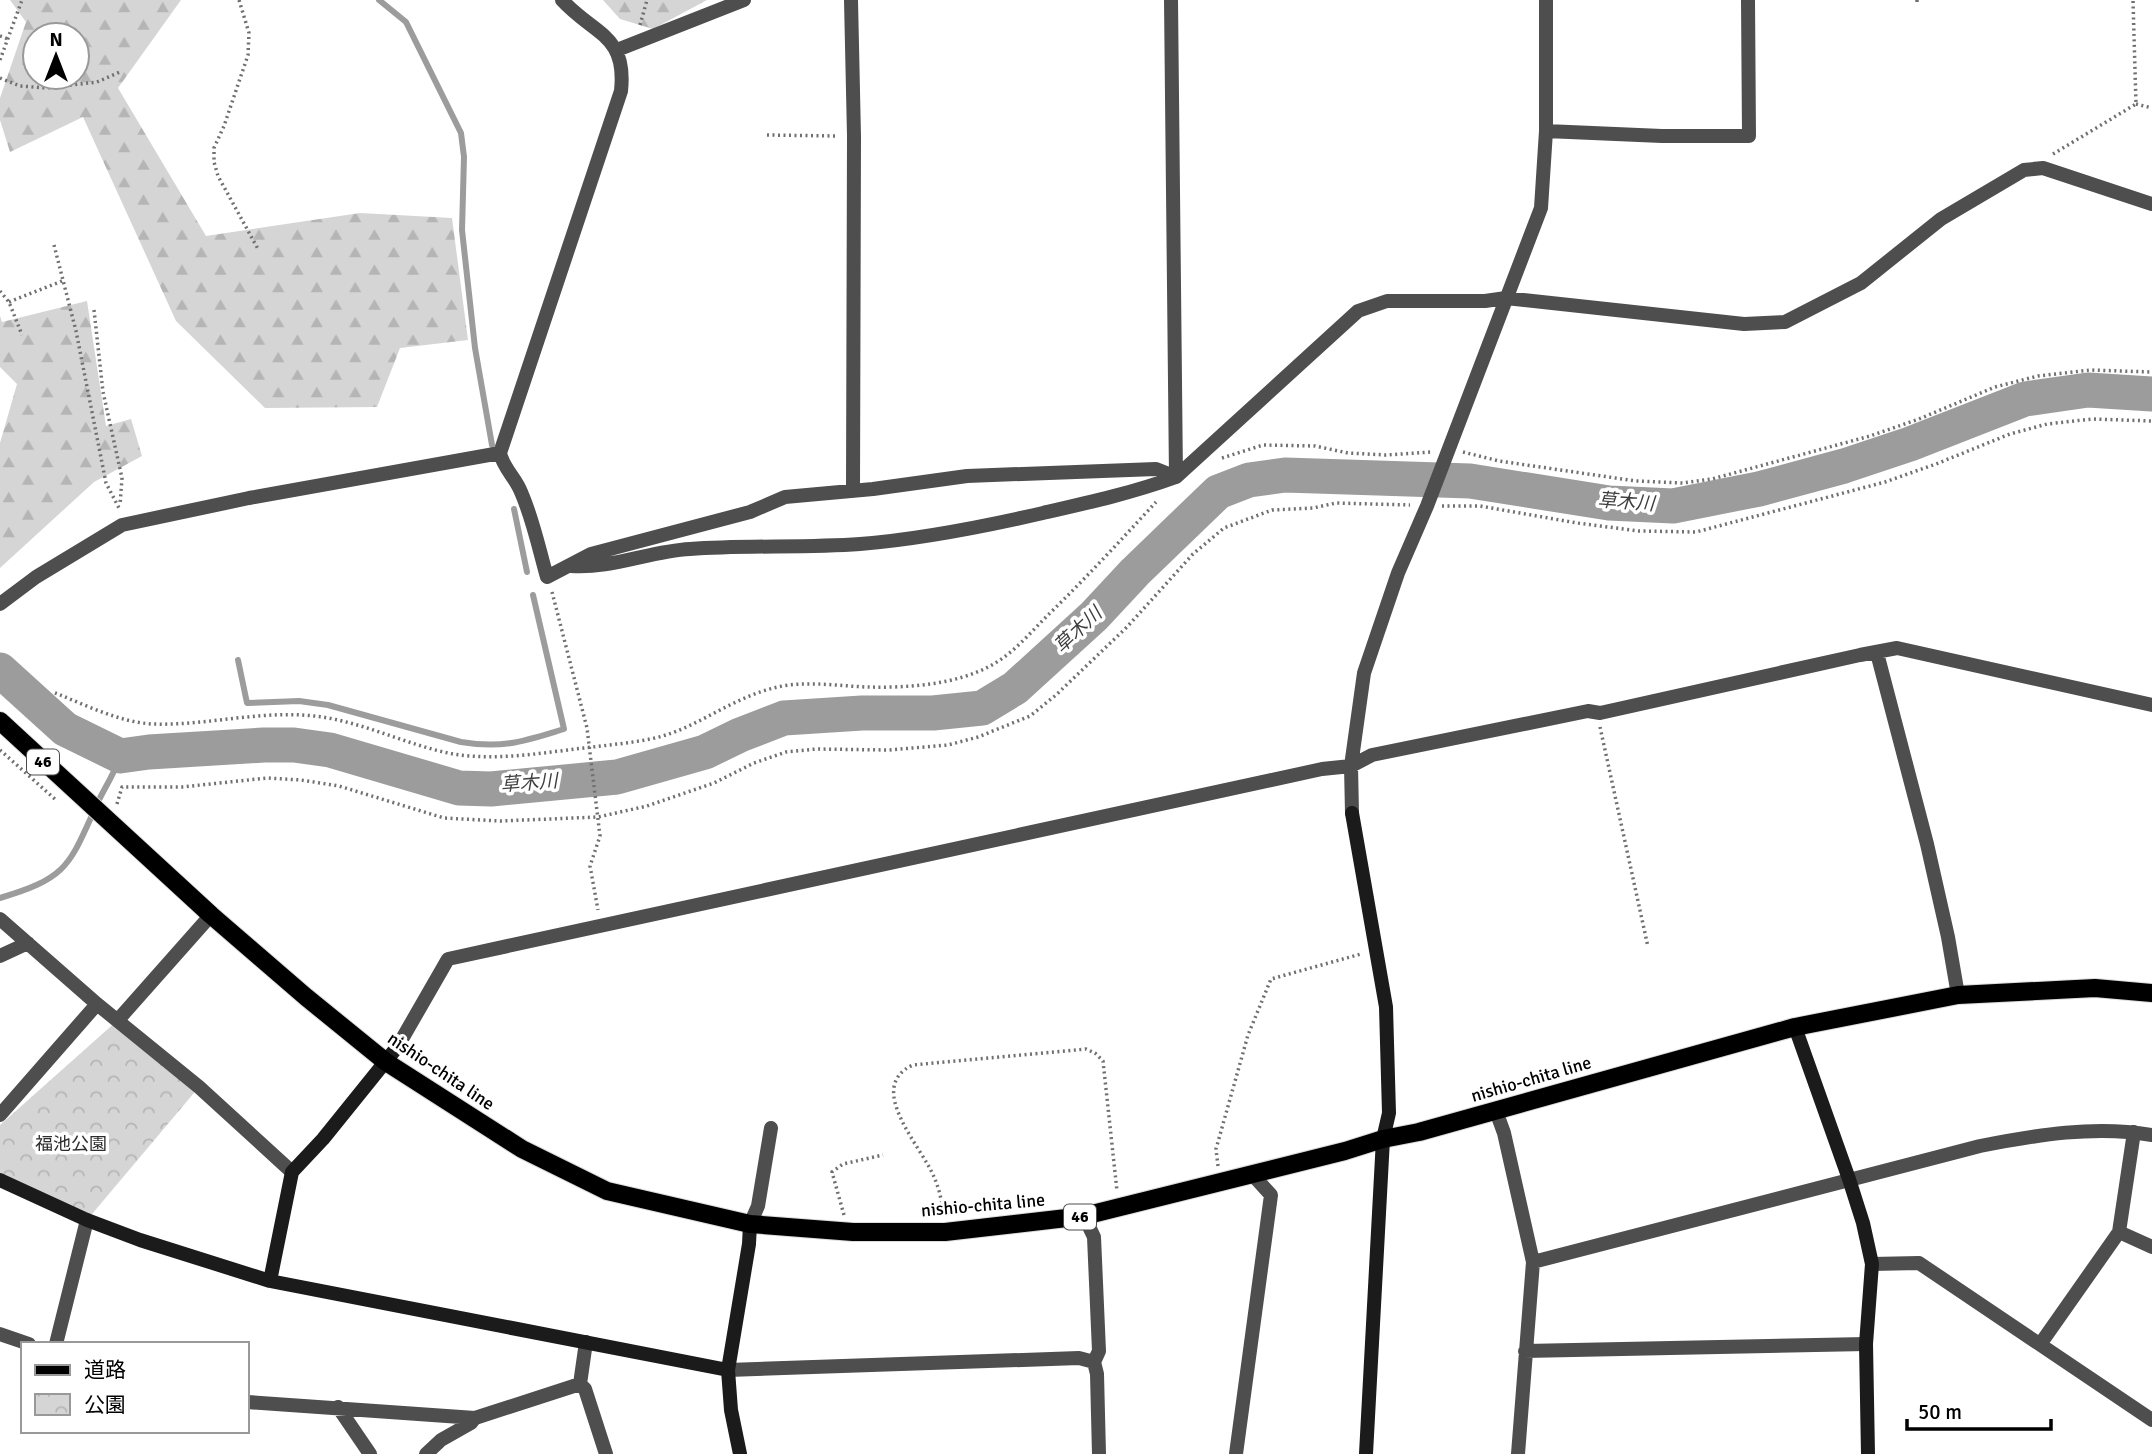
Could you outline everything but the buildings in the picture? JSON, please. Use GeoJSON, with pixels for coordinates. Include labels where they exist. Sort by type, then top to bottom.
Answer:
{"type":"FeatureCollection","features":[{"type":"Feature","properties":{"kind":"main road","name":"nishio-chita line"},"geometry":{"type":"LineString","coordinates":[[0,721],[211,915],[386,1062],[522,1149],[607,1191],[750,1224],[844,1231],[945,1232],[1084,1216],[1419,1132],[1795,1027],[1958,995],[2095,988],[2152,993]]}},
{"type":"Feature","properties":{"kind":"street"},"geometry":{"type":"LineString","coordinates":[[562,0],[600,31],[617,50],[622,76],[621,91],[500,453],[501,460],[520,489],[527,507],[547,577],[591,554],[750,512],[785,497],[967,475],[1156,469],[1176,477]]}},
{"type":"Feature","properties":{"kind":"street"},"geometry":{"type":"LineString","coordinates":[[617,50],[744,0]]}},
{"type":"Feature","properties":{"kind":"street"},"geometry":{"type":"LineString","coordinates":[[851,0],[854,136],[853,490]]}},
{"type":"Feature","properties":{"kind":"street"},"geometry":{"type":"LineString","coordinates":[[1171,0],[1176,477]]}},
{"type":"Feature","properties":{"kind":"street"},"geometry":{"type":"LineString","coordinates":[[1366,1454],[1383,1139],[1389,1113],[1386,1020],[1377,950],[1360,870],[1352,813],[1350,766],[1364,673],[1398,573],[1430,500],[1541,208],[1546,131],[1545,0]]}},
{"type":"Feature","properties":{"kind":"street"},"geometry":{"type":"LineString","coordinates":[[1546,131],[1662,136],[1749,136],[1748,0]]}},
{"type":"Feature","properties":{"kind":"street"},"geometry":{"type":"LineString","coordinates":[[571,566],[593,568],[660,552],[691,549],[859,544],[925,537],[1145,488],[1176,477],[1358,311],[1387,301],[1485,301],[1507,298],[1744,324],[1785,322],[1861,283],[1941,219],[2024,170],[2043,168],[2152,204]]}},
{"type":"Feature","properties":{"kind":"street"},"geometry":{"type":"LineString","coordinates":[[0,604],[36,577],[122,525],[249,498],[500,453]]}},
{"type":"Feature","properties":{"kind":"street"},"geometry":{"type":"LineString","coordinates":[[270,1281],[292,1172],[323,1139],[398,1046],[447,959],[1322,769],[1350,766],[1372,755],[1588,711],[1597,713],[1897,648],[2152,705]]}},
{"type":"Feature","properties":{"kind":"street"},"geometry":{"type":"LineString","coordinates":[[1877,653],[1927,844],[1958,995]]}},
{"type":"Feature","properties":{"kind":"street"},"geometry":{"type":"LineString","coordinates":[[118,1020],[211,915]]}},
{"type":"Feature","properties":{"kind":"street"},"geometry":{"type":"LineString","coordinates":[[0,919],[97,1004],[200,1087],[292,1172]]}},
{"type":"Feature","properties":{"kind":"street"},"geometry":{"type":"LineString","coordinates":[[0,956],[28,943]]}},
{"type":"Feature","properties":{"kind":"street"},"geometry":{"type":"LineString","coordinates":[[0,1115],[97,1004]]}},
{"type":"Feature","properties":{"kind":"street"},"geometry":{"type":"LineString","coordinates":[[1795,1027],[1849,1179],[1872,1264],[1866,1344],[1868,1454]]}},
{"type":"Feature","properties":{"kind":"street"},"geometry":{"type":"LineString","coordinates":[[1496,1111],[1504,1133],[1532,1262],[1518,1454]]}},
{"type":"Feature","properties":{"kind":"street"},"geometry":{"type":"LineString","coordinates":[[740,1454],[731,1410],[729,1370],[750,1224],[758,1206],[771,1128]]}},
{"type":"Feature","properties":{"kind":"street"},"geometry":{"type":"LineString","coordinates":[[1532,1262],[1849,1179],[2042,1133],[2134,1132],[2152,1135]]}},
{"type":"Feature","properties":{"kind":"street"},"geometry":{"type":"LineString","coordinates":[[2041,1343],[2119,1232],[2134,1132]]}},
{"type":"Feature","properties":{"kind":"street"},"geometry":{"type":"LineString","coordinates":[[1236,1454],[1270,1195],[1252,1174]]}},
{"type":"Feature","properties":{"kind":"street"},"geometry":{"type":"LineString","coordinates":[[0,1180],[88,1220],[140,1240],[270,1281],[729,1370],[1079,1358],[1094,1362]]}},
{"type":"Feature","properties":{"kind":"street"},"geometry":{"type":"LineString","coordinates":[[1084,1216],[1094,1237],[1099,1351],[1094,1362],[1097,1374],[1099,1454]]}},
{"type":"Feature","properties":{"kind":"street"},"geometry":{"type":"LineString","coordinates":[[57,1342],[88,1220]]}},
{"type":"Feature","properties":{"kind":"street"},"geometry":{"type":"LineString","coordinates":[[2119,1232],[2152,1247]]}},
{"type":"Feature","properties":{"kind":"street"},"geometry":{"type":"LineString","coordinates":[[1872,1264],[1919,1263],[2152,1420]]}},
{"type":"Feature","properties":{"kind":"street"},"geometry":{"type":"LineString","coordinates":[[0,1335],[23,1342]]}},
{"type":"Feature","properties":{"kind":"street"},"geometry":{"type":"LineString","coordinates":[[580,1384],[586,1342]]}},
{"type":"Feature","properties":{"kind":"street"},"geometry":{"type":"LineString","coordinates":[[1525,1351],[1866,1344]]}},
{"type":"Feature","properties":{"kind":"street"},"geometry":{"type":"LineString","coordinates":[[248,1402],[475,1418],[580,1384]]}},
{"type":"Feature","properties":{"kind":"street"},"geometry":{"type":"LineString","coordinates":[[580,1384],[585,1389],[606,1454]]}},
{"type":"Feature","properties":{"kind":"street"},"geometry":{"type":"LineString","coordinates":[[338,1407],[370,1454]]}},
{"type":"Feature","properties":{"kind":"street"},"geometry":{"type":"LineString","coordinates":[[426,1454],[475,1418]]}},
{"type":"Feature","properties":{"kind":"path"},"geometry":{"type":"LineString","coordinates":[[0,61],[22,0]]}},
{"type":"Feature","properties":{"kind":"path"},"geometry":{"type":"LineString","coordinates":[[239,0],[249,33],[248,55],[214,148],[214,162],[218,176],[258,249]]}},
{"type":"Feature","properties":{"kind":"path"},"geometry":{"type":"LineString","coordinates":[[2133,0],[2136,104]]}},
{"type":"Feature","properties":{"kind":"path"},"geometry":{"type":"LineString","coordinates":[[0,36],[8,39]]}},
{"type":"Feature","properties":{"kind":"path"},"geometry":{"type":"LineString","coordinates":[[0,78],[20,86],[46,88],[97,82],[120,72]]}},
{"type":"Feature","properties":{"kind":"path"},"geometry":{"type":"LineString","coordinates":[[2043,168],[2052,155],[2136,104],[2152,108]]}},
{"type":"Feature","properties":{"kind":"path"},"geometry":{"type":"LineString","coordinates":[[767,135],[854,136]]}},
{"type":"Feature","properties":{"kind":"path"},"geometry":{"type":"LineString","coordinates":[[54,245],[76,331],[106,483],[120,506]]}},
{"type":"Feature","properties":{"kind":"path"},"geometry":{"type":"LineString","coordinates":[[9,302],[63,281]]}},
{"type":"Feature","properties":{"kind":"path"},"geometry":{"type":"LineString","coordinates":[[0,291],[9,302],[22,335]]}},
{"type":"Feature","properties":{"kind":"path"},"geometry":{"type":"LineString","coordinates":[[94,310],[103,391],[122,478],[122,525]]}},
{"type":"Feature","properties":{"kind":"path"},"geometry":{"type":"LineString","coordinates":[[1218,460],[1263,445],[1315,446],[1360,454],[1446,457],[1464,452],[1499,461],[1636,481],[1683,483],[1712,479],[1870,436],[1995,387],[2038,376],[2090,370],[2152,372]]}},
{"type":"Feature","properties":{"kind":"path"},"geometry":{"type":"LineString","coordinates":[[117,804],[122,787],[182,787],[267,778],[339,786],[444,818],[500,821],[598,817],[647,806],[715,783],[754,763],[786,752],[816,749],[889,750],[948,745],[1010,726],[1030,716],[1065,687],[1128,627],[1193,554],[1224,528],[1272,510],[1313,508],[1336,503],[1430,500],[1639,531],[1696,532],[1885,482],[2010,434],[2047,424],[2092,419],[2152,421]]}},
{"type":"Feature","properties":{"kind":"path"},"geometry":{"type":"LineString","coordinates":[[55,693],[118,716],[150,724],[287,714],[343,721],[452,754],[476,756],[528,755],[657,737],[681,729],[734,701],[788,685],[835,684],[869,687],[918,684],[951,680],[989,667],[1015,648],[1088,576],[1176,477]]}},
{"type":"Feature","properties":{"kind":"path"},"geometry":{"type":"LineString","coordinates":[[547,577],[587,728],[600,836],[590,866],[601,924]]}},
{"type":"Feature","properties":{"kind":"path"},"geometry":{"type":"LineString","coordinates":[[1597,713],[1648,947]]}},
{"type":"Feature","properties":{"kind":"path"},"geometry":{"type":"LineString","coordinates":[[0,750],[58,802]]}},
{"type":"Feature","properties":{"kind":"path"},"geometry":{"type":"LineString","coordinates":[[1221,1182],[1216,1149],[1248,1035],[1270,979],[1377,950]]}},
{"type":"Feature","properties":{"kind":"path"},"geometry":{"type":"LineString","coordinates":[[945,1232],[942,1202],[935,1177],[898,1115],[896,1105],[895,1079],[901,1071],[913,1065],[1086,1049],[1095,1053],[1103,1061],[1116,1186],[1122,1207]]}},
{"type":"Feature","properties":{"kind":"path"},"geometry":{"type":"LineString","coordinates":[[844,1231],[845,1216],[832,1172],[843,1164],[883,1155]]}},
{"type":"Feature","properties":{"kind":"green space"},"geometry":{"type":"Polygon","coordinates":[[[10,0],[181,0],[118,88],[206,236],[360,213],[452,218],[468,340],[400,348],[377,407],[265,408],[176,321],[83,117],[10,152],[0,120],[0,98],[21,37],[21,91],[91,91],[91,21],[25,21],[10,0]]]}},
{"type":"Feature","properties":{"kind":"green space"},"geometry":{"type":"Polygon","coordinates":[[[603,0],[707,0],[653,29],[620,19],[603,0]]]}},
{"type":"Feature","properties":{"kind":"green space"},"geometry":{"type":"Polygon","coordinates":[[[87,301],[106,426],[131,419],[142,456],[94,482],[0,568],[0,443],[17,384],[0,367],[0,316],[2,322],[87,301]]]}},
{"type":"Feature","properties":{"kind":"green space","name":"福池公園"},"geometry":{"type":"Polygon","coordinates":[[[118,1020],[199,1087],[87,1220],[0,1180],[0,1125],[118,1020]]]}},
{"type":"Feature","properties":{"kind":"waterway"},"geometry":{"type":"LineString","coordinates":[[379,0],[406,22],[461,133],[464,157],[462,230],[475,348],[492,445]]}},
{"type":"Feature","properties":{"kind":"waterway","name":"草木川"},"geometry":{"type":"LineString","coordinates":[[0,670],[65,729],[120,756],[149,752],[294,745],[330,750],[459,788],[491,789],[617,777],[705,752],[784,718],[862,713],[933,713],[982,708],[1015,688],[1094,616],[1135,572],[1218,492],[1249,480],[1285,475],[1470,481],[1609,503],[1673,506],[1759,489],[1844,466],[1910,444],[2025,399],[2088,390],[2152,394]]}},
{"type":"Feature","properties":{"kind":"waterway"},"geometry":{"type":"LineString","coordinates":[[514,509],[527,572]]}},
{"type":"Feature","properties":{"kind":"waterway"},"geometry":{"type":"LineString","coordinates":[[238,660],[247,703],[299,701],[328,705],[476,744],[490,745],[525,740],[564,729],[533,595]]}},
{"type":"Feature","properties":{"kind":"waterway"},"geometry":{"type":"LineString","coordinates":[[0,898],[41,883],[65,865],[81,839],[120,756]]}}]}
